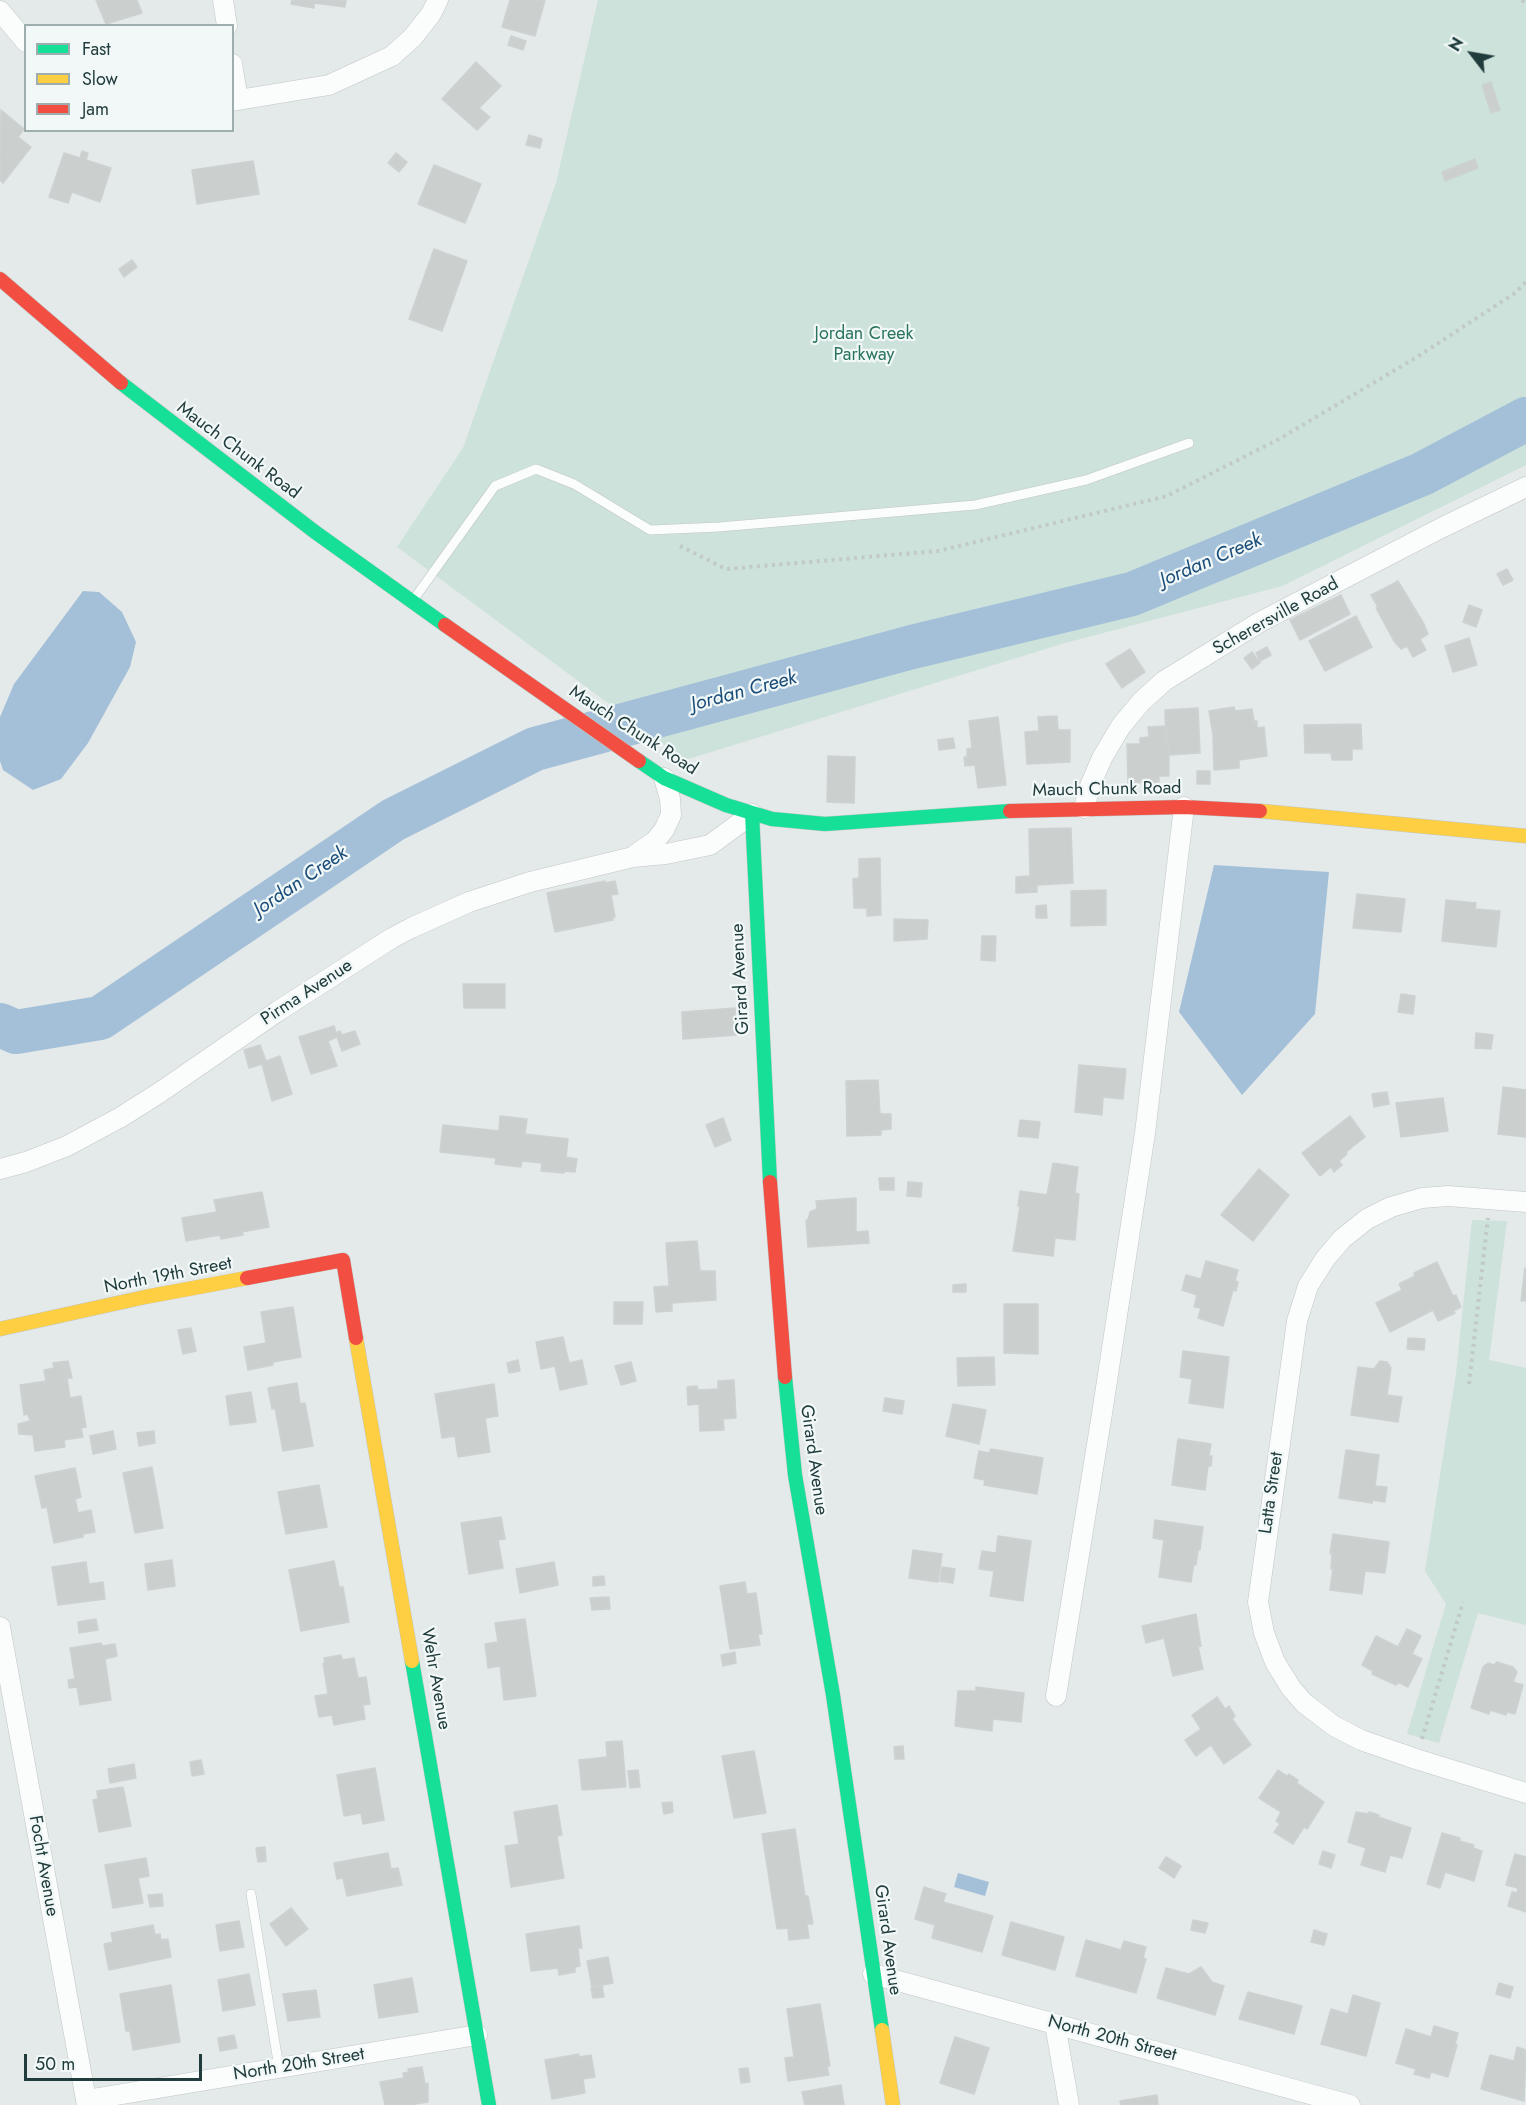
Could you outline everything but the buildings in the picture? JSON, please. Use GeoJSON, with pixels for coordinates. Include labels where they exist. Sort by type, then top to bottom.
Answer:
{"type":"FeatureCollection","features":[{"type":"Feature","properties":{"kind":"street"},"geometry":{"type":"LineString","coordinates":[[223,0],[227,24]]}},
{"type":"Feature","properties":{"kind":"street"},"geometry":{"type":"LineString","coordinates":[[235,100],[329,85],[392,56],[413,37],[431,14],[438,0]]}},
{"type":"Feature","properties":{"kind":"street"},"geometry":{"type":"LineString","coordinates":[[0,11],[24,40]]}},
{"type":"Feature","properties":{"kind":"street","name":"Mauch Chunk Road"},"geometry":{"type":"LineString","coordinates":[[0,279],[148,405],[315,532],[664,778],[705,797],[752,814],[789,822],[825,824],[981,812],[1184,807],[1270,811],[1526,836]]}},
{"type":"Feature","properties":{"kind":"street","name":"Scherersville Road"},"geometry":{"type":"LineString","coordinates":[[1084,808],[1090,786],[1102,758],[1121,726],[1141,702],[1164,681],[1260,622],[1526,487]]}},
{"type":"Feature","properties":{"kind":"street","name":"Pirma Avenue"},"geometry":{"type":"LineString","coordinates":[[633,857],[655,842],[671,815],[670,799],[664,778]]}},
{"type":"Feature","properties":{"kind":"street"},"geometry":{"type":"LineString","coordinates":[[1056,1696],[1145,1133],[1184,807]]}},
{"type":"Feature","properties":{"kind":"street","name":"Pirma Avenue"},"geometry":{"type":"LineString","coordinates":[[0,1169],[26,1162],[67,1146],[121,1117],[278,1011],[411,928],[469,902],[530,882],[633,857],[666,854],[710,844],[752,814]]}},
{"type":"Feature","properties":{"kind":"street","name":"Girard Avenue"},"geometry":{"type":"LineString","coordinates":[[752,814],[769,1167],[788,1419],[795,1475],[833,1695],[894,2105]]}},
{"type":"Feature","properties":{"kind":"street","name":"Latta Street"},"geometry":{"type":"LineString","coordinates":[[1526,1202],[1448,1196],[1422,1198],[1391,1207],[1359,1226],[1342,1239],[1325,1258],[1308,1286],[1297,1321],[1258,1602],[1264,1633],[1275,1662],[1291,1688],[1304,1703],[1334,1726],[1361,1740],[1526,1793]]}},
{"type":"Feature","properties":{"kind":"street","name":"North 19th Street"},"geometry":{"type":"LineString","coordinates":[[0,1329],[343,1260]]}},
{"type":"Feature","properties":{"kind":"street","name":"Wehr Avenue"},"geometry":{"type":"LineString","coordinates":[[343,1260],[489,2105]]}},
{"type":"Feature","properties":{"kind":"street","name":"Focht Avenue"},"geometry":{"type":"LineString","coordinates":[[0,1627],[87,2102]]}},
{"type":"Feature","properties":{"kind":"street","name":"North 20th Street"},"geometry":{"type":"LineString","coordinates":[[873,1974],[1350,2105]]}},
{"type":"Feature","properties":{"kind":"street"},"geometry":{"type":"LineString","coordinates":[[1055,2024],[1069,2105]]}},
{"type":"Feature","properties":{"kind":"street","name":"North 20th Street"},"geometry":{"type":"LineString","coordinates":[[87,2102],[477,2036]]}},
{"type":"Feature","properties":{"kind":"lane"},"geometry":{"type":"LineString","coordinates":[[413,601],[495,486],[536,469],[574,484],[650,530],[719,527],[975,505],[1086,480],[1189,443]]}},
{"type":"Feature","properties":{"kind":"lane"},"geometry":{"type":"LineString","coordinates":[[251,1894],[279,2068]]}},
{"type":"Feature","properties":{"kind":"path"},"geometry":{"type":"LineString","coordinates":[[1522,0],[1526,4]]}},
{"type":"Feature","properties":{"kind":"path"},"geometry":{"type":"LineString","coordinates":[[1469,1384],[1490,1199]]}},
{"type":"Feature","properties":{"kind":"path"},"geometry":{"type":"LineString","coordinates":[[1416,1759],[1463,1602]]}},
{"type":"Feature","properties":{"kind":"green space","name":"Jordan Creek Parkway"},"geometry":{"type":"Polygon","coordinates":[[[598,0],[1526,0],[1526,465],[1282,586],[1065,643],[685,760],[397,547],[463,448],[556,183],[598,0]]]}},
{"type":"Feature","properties":{"kind":"green space"},"geometry":{"type":"Polygon","coordinates":[[[1472,1220],[1507,1221],[1489,1360],[1526,1368],[1526,1625],[1478,1613],[1439,1743],[1407,1734],[1446,1604],[1425,1571],[1456,1374],[1472,1220]]]}},
{"type":"Feature","properties":{"kind":"water"},"geometry":{"type":"Polygon","coordinates":[[[83,591],[99,592],[122,612],[136,642],[130,667],[88,743],[61,779],[33,790],[3,770],[0,761],[0,717],[14,684],[83,591]]]}},
{"type":"Feature","properties":{"kind":"water"},"geometry":{"type":"Polygon","coordinates":[[[1214,865],[1329,872],[1315,1014],[1242,1095],[1179,1012],[1214,865]]]}},
{"type":"Feature","properties":{"kind":"water"},"geometry":{"type":"Polygon","coordinates":[[[958,1873],[989,1882],[985,1896],[954,1887],[958,1873]]]}},
{"type":"Feature","properties":{"kind":"waterway","name":"Jordan Creek"},"geometry":{"type":"LineString","coordinates":[[0,1025],[16,1032],[100,1018],[393,820],[535,749],[912,647],[1132,594],[1422,474],[1526,419]]}},
{"type":"Feature","properties":{"kind":"traffic: fast"},"geometry":{"type":"LineString","coordinates":[[121,383],[315,532],[445,625]]}},
{"type":"Feature","properties":{"kind":"traffic: fast"},"geometry":{"type":"LineString","coordinates":[[639,761],[664,778],[726,805],[772,819],[825,824],[1010,811]]}},
{"type":"Feature","properties":{"kind":"traffic: fast"},"geometry":{"type":"LineString","coordinates":[[752,814],[770,1182]]}},
{"type":"Feature","properties":{"kind":"traffic: fast"},"geometry":{"type":"LineString","coordinates":[[785,1377],[795,1475],[833,1695],[882,2030]]}},
{"type":"Feature","properties":{"kind":"traffic: fast"},"geometry":{"type":"LineString","coordinates":[[412,1661],[489,2105]]}},
{"type":"Feature","properties":{"kind":"traffic: slow"},"geometry":{"type":"LineString","coordinates":[[1260,811],[1526,836]]}},
{"type":"Feature","properties":{"kind":"traffic: slow"},"geometry":{"type":"LineString","coordinates":[[0,1329],[145,1297],[247,1278]]}},
{"type":"Feature","properties":{"kind":"traffic: slow"},"geometry":{"type":"LineString","coordinates":[[356,1338],[412,1661]]}},
{"type":"Feature","properties":{"kind":"traffic: slow"},"geometry":{"type":"LineString","coordinates":[[882,2030],[893,2105]]}},
{"type":"Feature","properties":{"kind":"traffic: jam"},"geometry":{"type":"LineString","coordinates":[[0,279],[121,383]]}},
{"type":"Feature","properties":{"kind":"traffic: jam"},"geometry":{"type":"LineString","coordinates":[[445,625],[639,761]]}},
{"type":"Feature","properties":{"kind":"traffic: jam"},"geometry":{"type":"LineString","coordinates":[[1010,811],[1184,807],[1260,811]]}},
{"type":"Feature","properties":{"kind":"traffic: jam"},"geometry":{"type":"LineString","coordinates":[[770,1182],[785,1377]]}},
{"type":"Feature","properties":{"kind":"traffic: jam"},"geometry":{"type":"LineString","coordinates":[[247,1278],[343,1260],[356,1338]]}}]}
